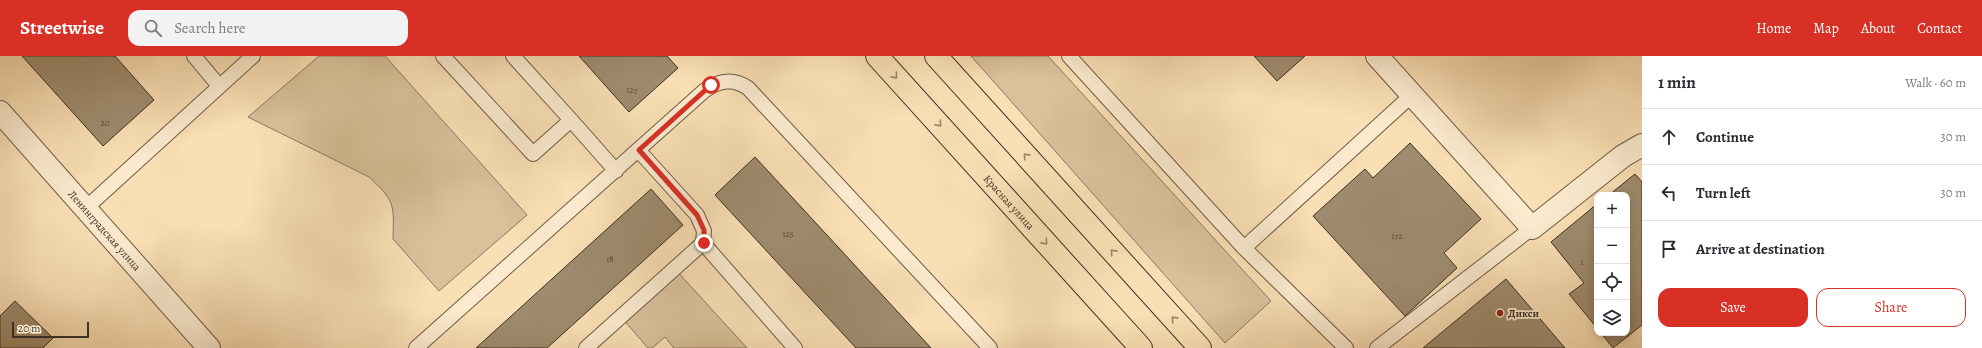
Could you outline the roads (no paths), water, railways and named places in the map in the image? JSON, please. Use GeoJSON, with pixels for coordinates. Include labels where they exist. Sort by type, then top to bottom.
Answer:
{"type":"FeatureCollection","features":[{"type":"Feature","properties":{"kind":"highway","name":"Красная улица"},"geometry":{"type":"LineString","coordinates":[[877,56],[1141,348]]}},
{"type":"Feature","properties":{"kind":"highway"},"geometry":{"type":"LineString","coordinates":[[936,56],[1200,348]]}},
{"type":"Feature","properties":{"kind":"street"},"geometry":{"type":"LineString","coordinates":[[1377,56],[1532,228],[1623,156],[1642,145]]}},
{"type":"Feature","properties":{"kind":"street","name":"Ленинградская улица"},"geometry":{"type":"LineString","coordinates":[[0,112],[209,348]]}},
{"type":"Feature","properties":{"kind":"lane"},"geometry":{"type":"LineString","coordinates":[[194,56],[219,86]]}},
{"type":"Feature","properties":{"kind":"lane"},"geometry":{"type":"LineString","coordinates":[[86,208],[252,56]]}},
{"type":"Feature","properties":{"kind":"lane"},"geometry":{"type":"LineString","coordinates":[[443,56],[533,154],[571,120]]}},
{"type":"Feature","properties":{"kind":"lane"},"geometry":{"type":"LineString","coordinates":[[513,56],[616,171]]}},
{"type":"Feature","properties":{"kind":"lane"},"geometry":{"type":"LineString","coordinates":[[1069,56],[1244,248],[1346,348]]}},
{"type":"Feature","properties":{"kind":"lane"},"geometry":{"type":"LineString","coordinates":[[416,348],[711,85],[728,81],[748,88],[990,348]]}},
{"type":"Feature","properties":{"kind":"lane"},"geometry":{"type":"LineString","coordinates":[[1244,248],[1412,95]]}},
{"type":"Feature","properties":{"kind":"lane"},"geometry":{"type":"LineString","coordinates":[[639,150],[697,215],[704,230],[704,243],[795,348]]}},
{"type":"Feature","properties":{"kind":"lane"},"geometry":{"type":"LineString","coordinates":[[1376,348],[1532,228]]}},
{"type":"Feature","properties":{"kind":"lane"},"geometry":{"type":"LineString","coordinates":[[586,348],[704,243]]}},
{"type":"Feature","properties":{"kind":"place","name":"Дикси"},"geometry":{"type":"Point","coordinates":[1500,313]}}]}
